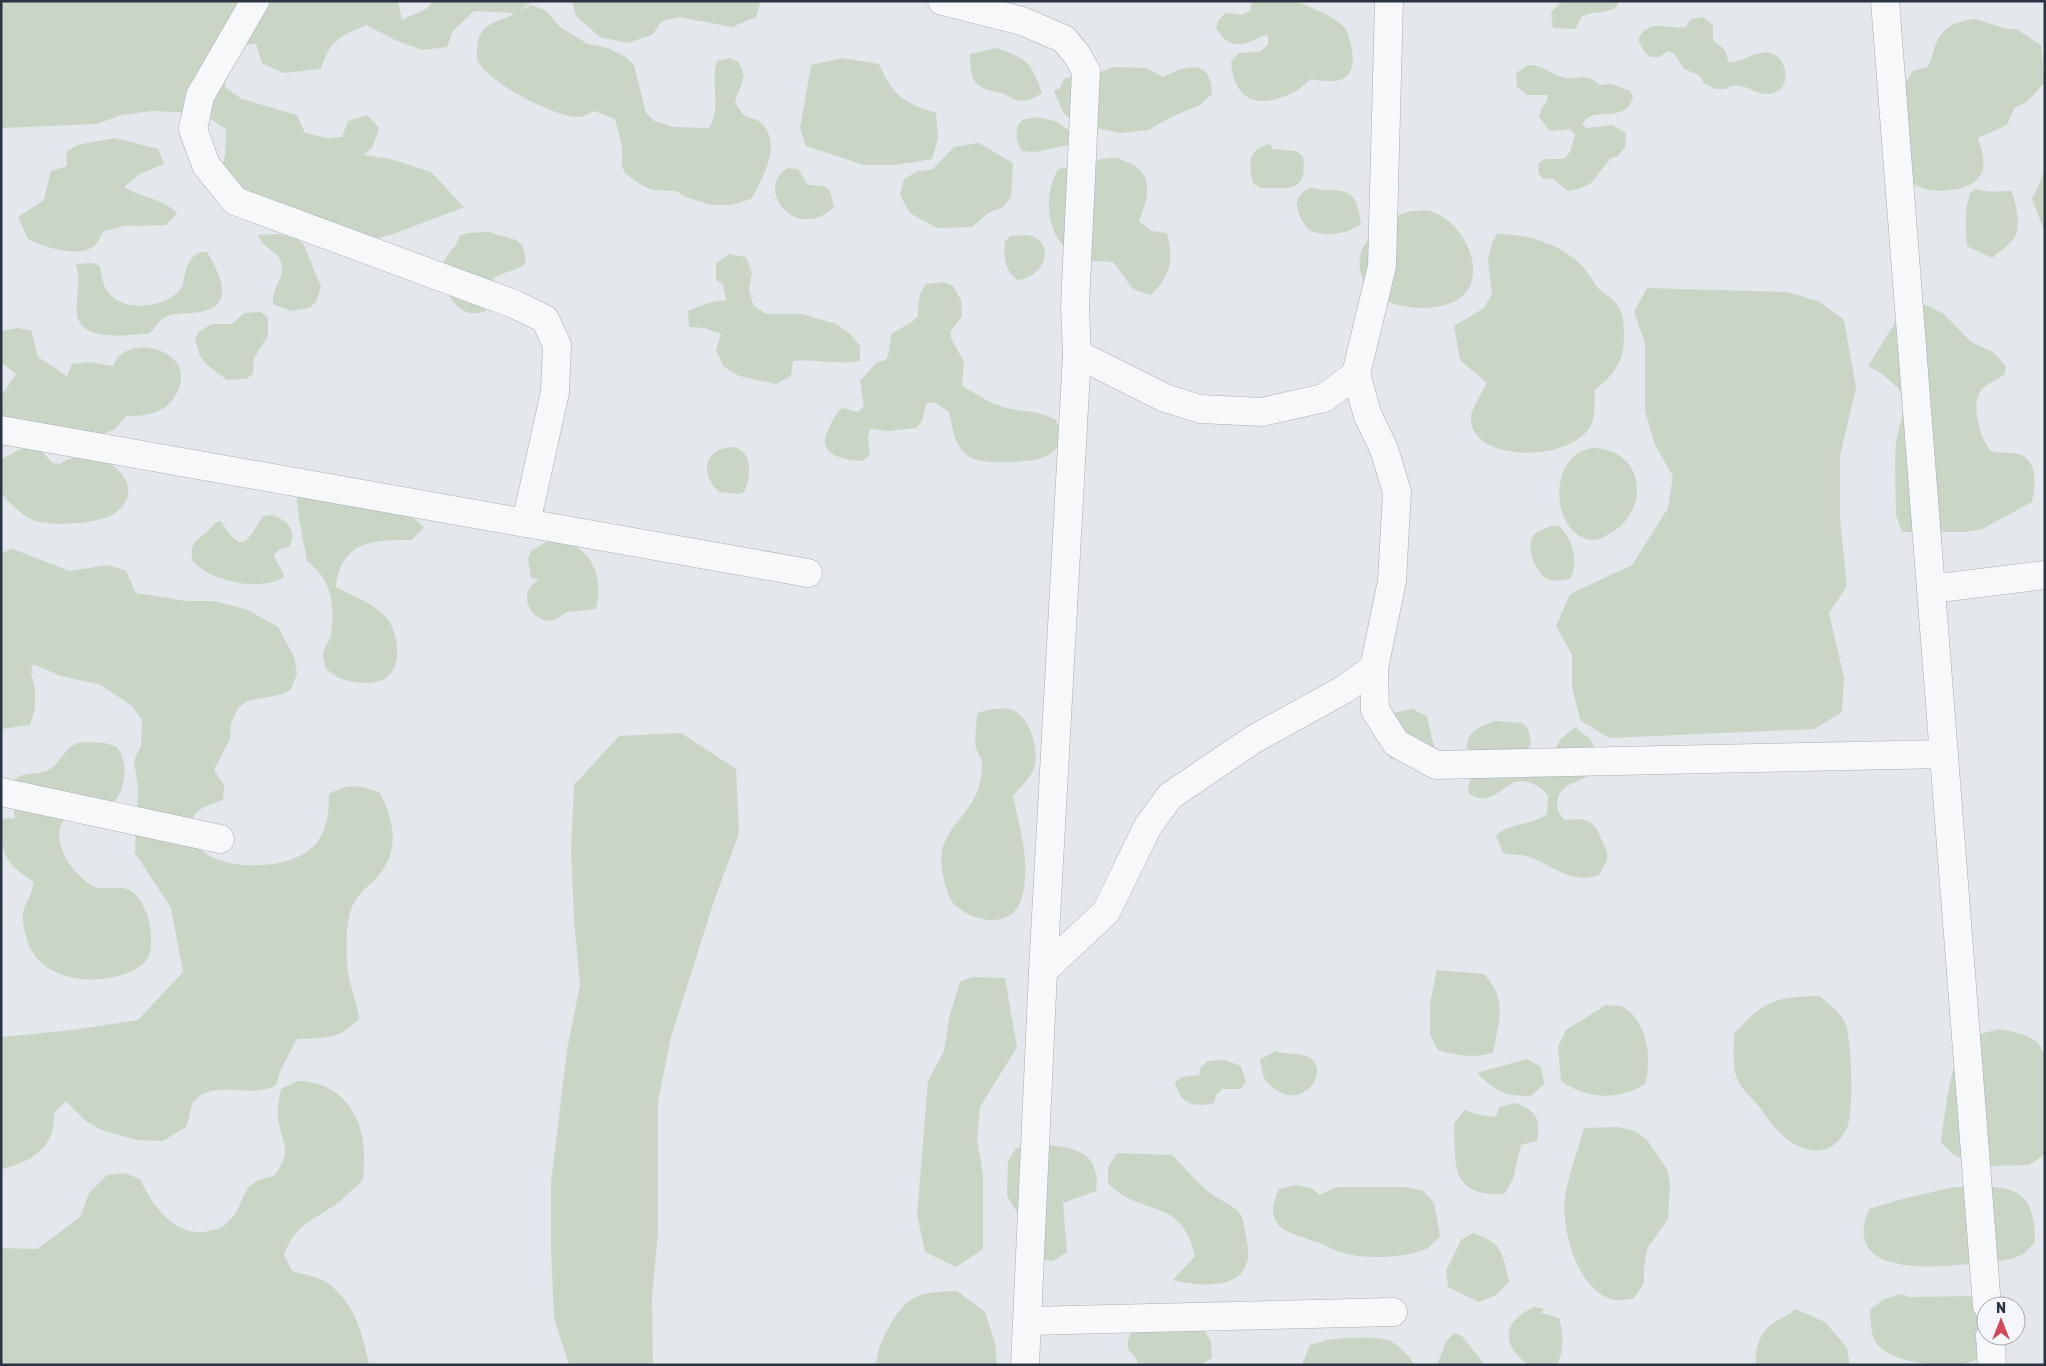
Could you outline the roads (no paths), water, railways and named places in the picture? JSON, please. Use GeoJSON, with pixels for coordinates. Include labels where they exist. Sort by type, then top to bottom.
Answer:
{"type":"FeatureCollection","features":[{"type":"Feature","properties":{"kind":"street"},"geometry":{"type":"LineString","coordinates":[[255,1],[200,96],[193,129],[206,165],[235,201],[514,304],[544,319],[557,345],[556,392],[526,523]]}},
{"type":"Feature","properties":{"kind":"street"},"geometry":{"type":"LineString","coordinates":[[942,1],[1022,21],[1064,39],[1077,55],[1086,71],[1075,306],[1077,354],[1044,971],[1029,1321],[1025,1365]]}},
{"type":"Feature","properties":{"kind":"street"},"geometry":{"type":"LineString","coordinates":[[1389,1],[1382,266],[1356,374],[1368,416],[1384,449],[1398,492],[1392,581],[1374,668],[1375,710],[1396,744],[1436,765],[1944,754]]}},
{"type":"Feature","properties":{"kind":"street"},"geometry":{"type":"LineString","coordinates":[[1885,1],[1987,1296]]}},
{"type":"Feature","properties":{"kind":"street"},"geometry":{"type":"LineString","coordinates":[[1077,354],[1165,398],[1200,409],[1262,412],[1324,398],[1356,374]]}},
{"type":"Feature","properties":{"kind":"street"},"geometry":{"type":"LineString","coordinates":[[1,430],[808,573]]}},
{"type":"Feature","properties":{"kind":"street"},"geometry":{"type":"LineString","coordinates":[[1931,589],[2045,574]]}},
{"type":"Feature","properties":{"kind":"street"},"geometry":{"type":"LineString","coordinates":[[1044,971],[1106,912],[1148,826],[1170,796],[1254,740],[1343,690],[1374,668]]}},
{"type":"Feature","properties":{"kind":"street"},"geometry":{"type":"LineString","coordinates":[[1,792],[220,839]]}},
{"type":"Feature","properties":{"kind":"street"},"geometry":{"type":"LineString","coordinates":[[1029,1321],[1393,1312]]}},
{"type":"Feature","properties":{"kind":"street"},"geometry":{"type":"LineString","coordinates":[[1991,1346],[1992,1365]]}}]}
